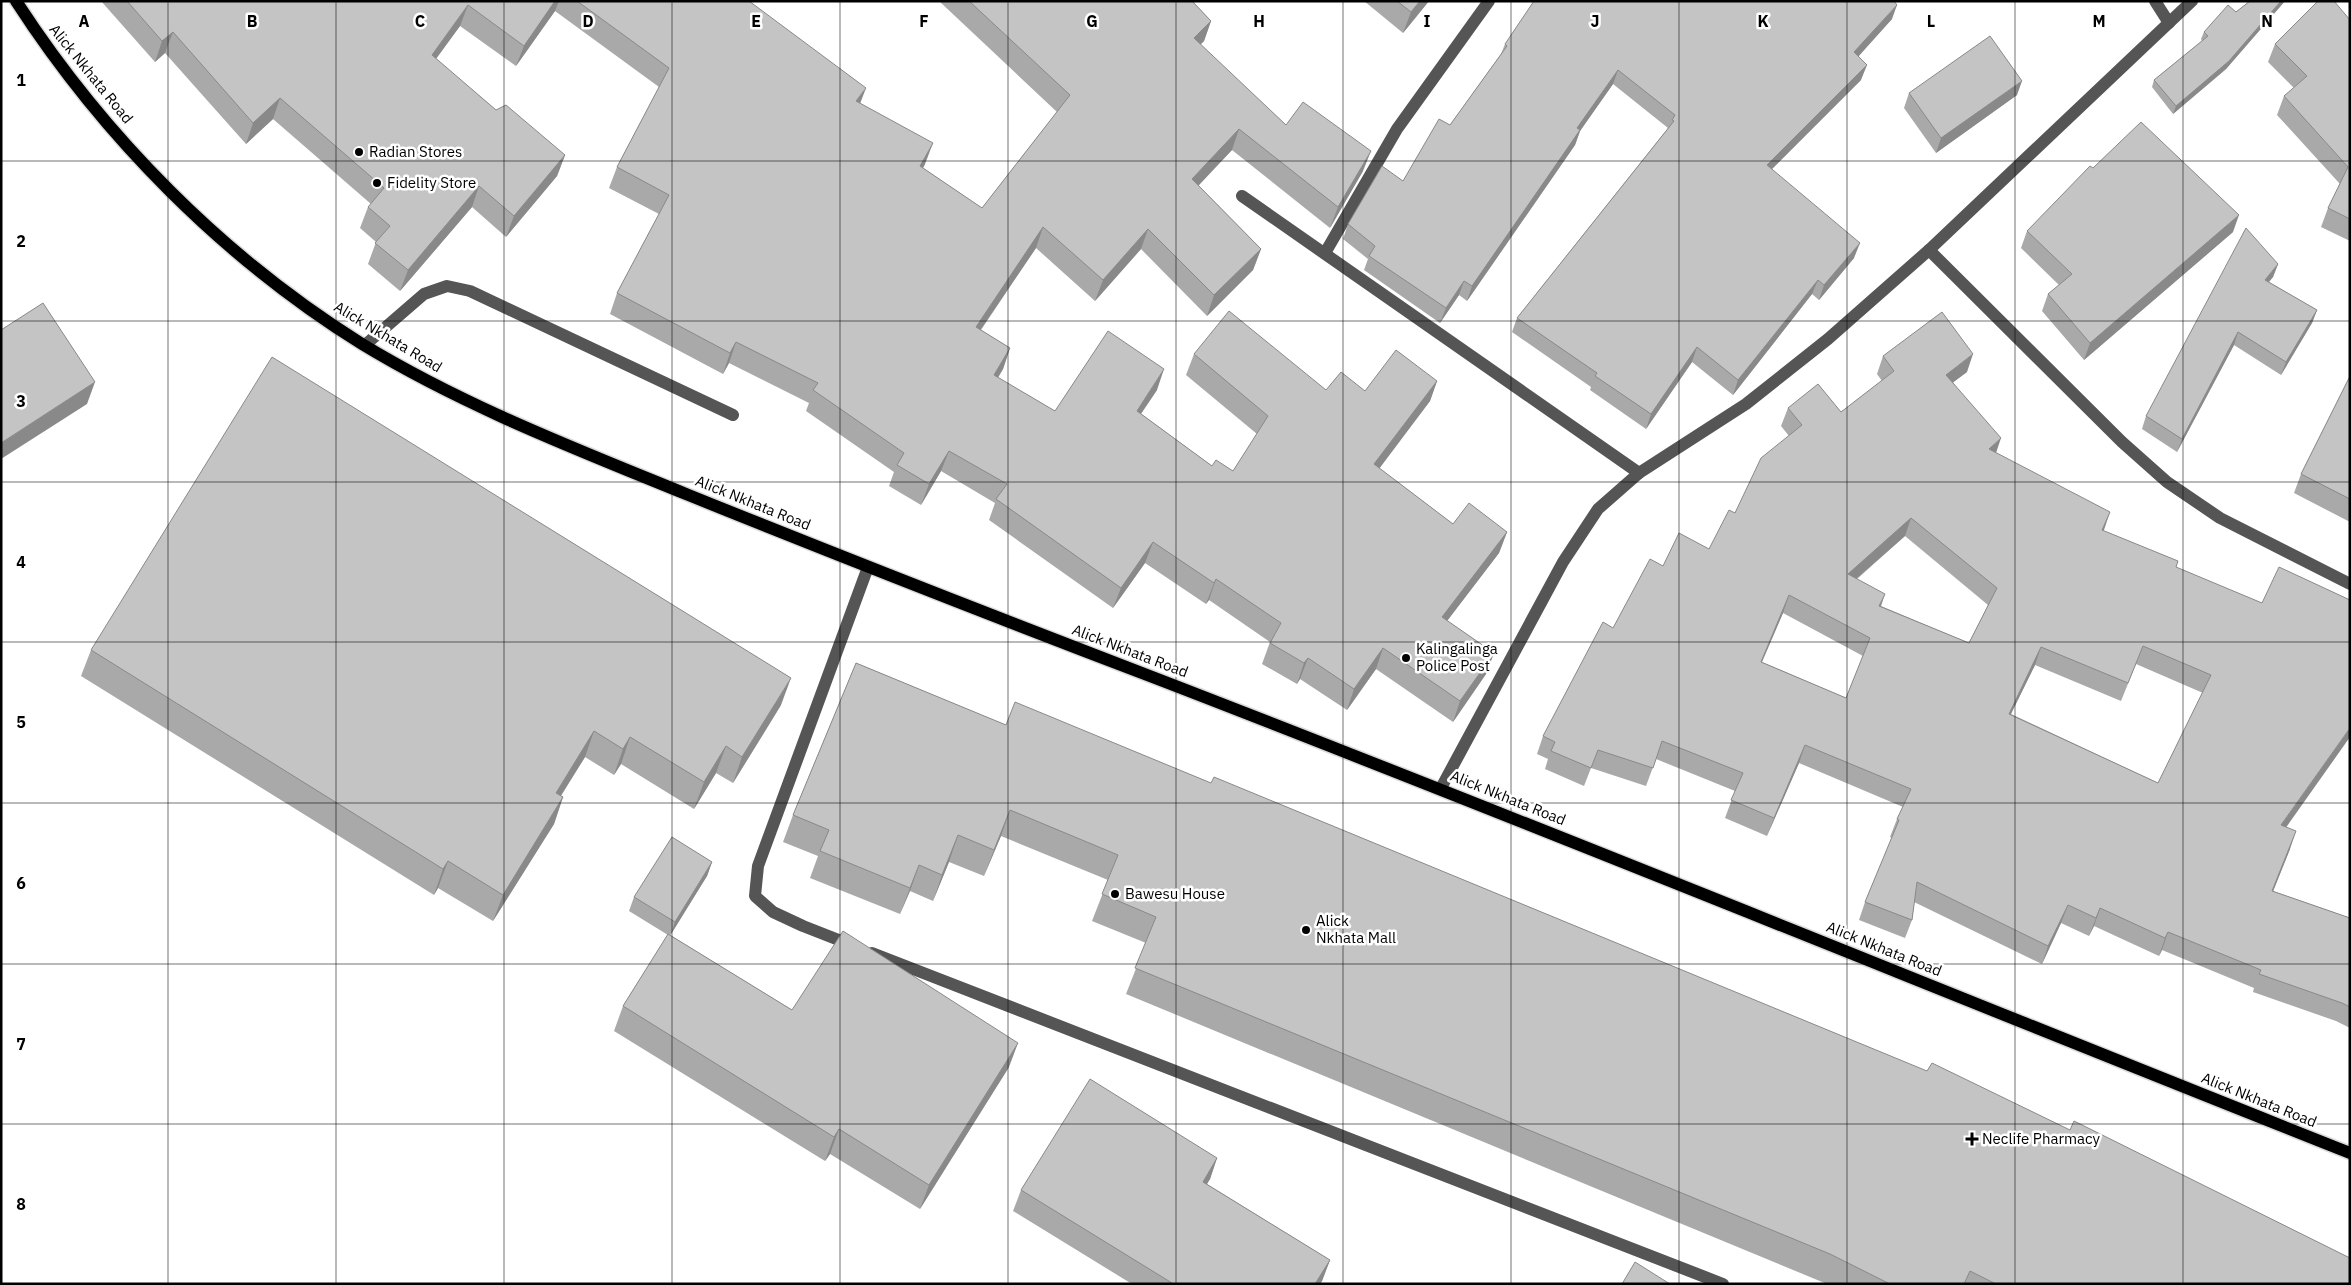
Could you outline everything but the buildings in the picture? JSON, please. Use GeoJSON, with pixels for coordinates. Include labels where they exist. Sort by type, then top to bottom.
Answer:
{"type":"FeatureCollection","features":[{"type":"Feature","properties":{"kind":"main road","name":"Alick Nkhata Road"},"geometry":{"type":"LineString","coordinates":[[16,1],[37,34],[88,100],[150,170],[203,222],[262,272],[324,318],[365,346],[457,396],[527,429],[868,567],[1441,788],[2350,1153]]}},
{"type":"Feature","properties":{"kind":"street"},"geometry":{"type":"LineString","coordinates":[[1325,253],[1397,129],[1489,1]]}},
{"type":"Feature","properties":{"kind":"street"},"geometry":{"type":"LineString","coordinates":[[2155,1],[2169,23]]}},
{"type":"Feature","properties":{"kind":"street"},"geometry":{"type":"LineString","coordinates":[[1441,788],[1562,562],[1598,509],[1639,473],[1746,404],[1828,339],[1929,250],[2192,1]]}},
{"type":"Feature","properties":{"kind":"street"},"geometry":{"type":"LineString","coordinates":[[1242,196],[1639,473]]}},
{"type":"Feature","properties":{"kind":"street"},"geometry":{"type":"LineString","coordinates":[[1929,250],[2122,442],[2167,482],[2220,518],[2350,584]]}},
{"type":"Feature","properties":{"kind":"street"},"geometry":{"type":"LineString","coordinates":[[365,346],[424,294],[447,286],[470,291],[733,414]]}},
{"type":"Feature","properties":{"kind":"street"},"geometry":{"type":"LineString","coordinates":[[868,567],[758,866],[755,896],[773,912],[803,926],[1723,1284]]}},
{"type":"Feature","properties":{"kind":"place","name":"Radian Stores"},"geometry":{"type":"Point","coordinates":[359,152]}},
{"type":"Feature","properties":{"kind":"place","name":"Fidelity Store"},"geometry":{"type":"Point","coordinates":[377,183]}},
{"type":"Feature","properties":{"kind":"place","name":"Kalingalinga Police Post"},"geometry":{"type":"Point","coordinates":[1406,658]}},
{"type":"Feature","properties":{"kind":"place","name":"Bawesu House"},"geometry":{"type":"Point","coordinates":[1115,894]}},
{"type":"Feature","properties":{"kind":"place","name":"Alick Nkhata Mall"},"geometry":{"type":"Point","coordinates":[1306,930]}},
{"type":"Feature","properties":{"kind":"place","name":"Neclife Pharmacy"},"geometry":{"type":"Point","coordinates":[1972,1139]}}]}
